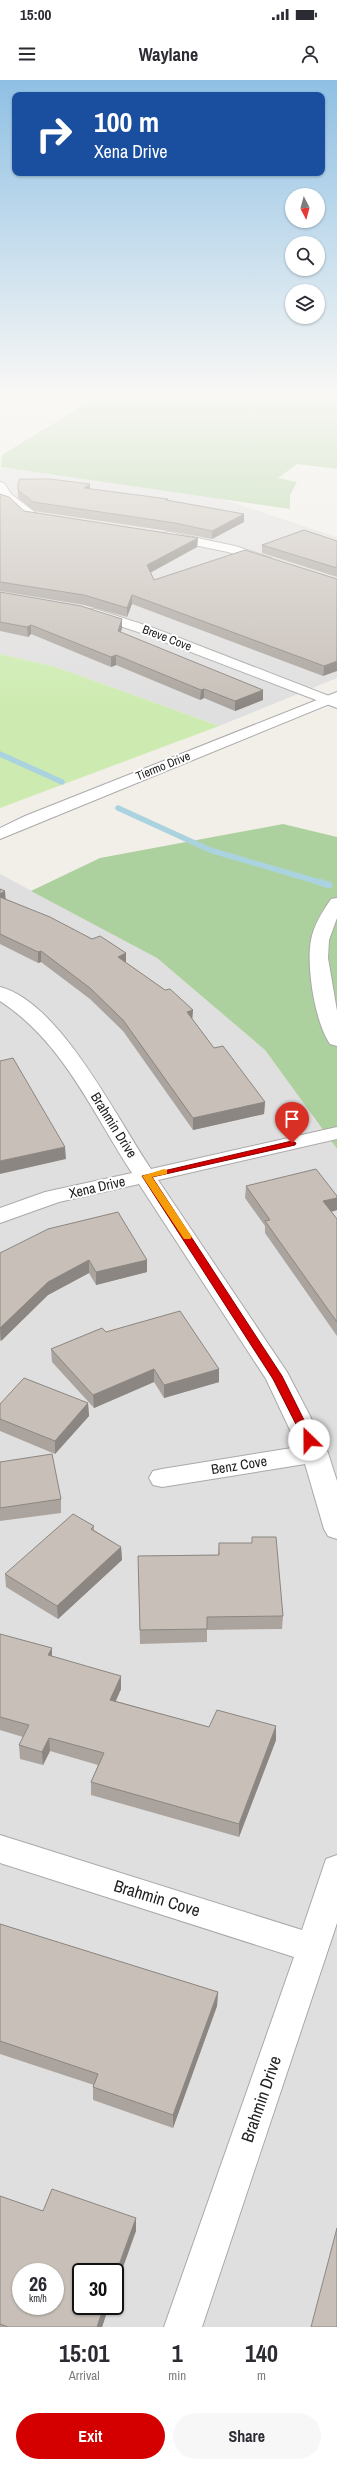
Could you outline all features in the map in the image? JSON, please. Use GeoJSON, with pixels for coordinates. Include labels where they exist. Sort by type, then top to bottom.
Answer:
{"type":"FeatureCollection","features":[{"type":"Feature","properties":{"kind":"street"},"geometry":{"type":"LineString","coordinates":[[11,500],[29,515],[44,518]]}},
{"type":"Feature","properties":{"kind":"street"},"geometry":{"type":"LineString","coordinates":[[160,534],[231,549],[276,563]]}},
{"type":"Feature","properties":{"kind":"street","name":"Breve Cove"},"geometry":{"type":"LineString","coordinates":[[84,610],[146,630],[334,700]]}},
{"type":"Feature","properties":{"kind":"street","name":"Tiermo Drive"},"geometry":{"type":"LineString","coordinates":[[0,834],[31,819],[334,700]]}},
{"type":"Feature","properties":{"kind":"street"},"geometry":{"type":"LineString","coordinates":[[337,903],[326,924],[319,945],[322,980],[329,1018],[337,1040]]}},
{"type":"Feature","properties":{"kind":"street","name":"Brahmin Drive"},"geometry":{"type":"LineString","coordinates":[[0,993],[12,999],[44,1026],[70,1053],[123,1142],[278,1378],[298,1414],[315,1453],[337,1529]]}},
{"type":"Feature","properties":{"kind":"street","name":"Xena Drive"},"geometry":{"type":"LineString","coordinates":[[0,1216],[53,1197],[337,1133]]}},
{"type":"Feature","properties":{"kind":"street","name":"Benz Cove"},"geometry":{"type":"LineString","coordinates":[[162,1478],[315,1453]]}},
{"type":"Feature","properties":{"kind":"street","name":"Brahmin Cove"},"geometry":{"type":"LineString","coordinates":[[0,1849],[313,1948]]}},
{"type":"Feature","properties":{"kind":"street","name":"Brahmin Drive"},"geometry":{"type":"LineString","coordinates":[[183,2327],[313,1948],[337,1869]]}},
{"type":"Feature","properties":{"kind":"shaded area"},"geometry":{"type":"Polygon","coordinates":[[[0,500],[225,500],[337,537],[337,678],[219,726],[56,667],[0,654],[0,500]]]}},
{"type":"Feature","properties":{"kind":"shaded area"},"geometry":{"type":"Polygon","coordinates":[[[0,874],[157,958],[265,1050],[337,1149],[337,2327],[0,2327],[0,874]]]}},
{"type":"Feature","properties":{"kind":"green space"},"geometry":{"type":"Polygon","coordinates":[[[227,500],[290,500],[290,509],[227,500]]]}},
{"type":"Feature","properties":{"kind":"green space"},"geometry":{"type":"Polygon","coordinates":[[[0,654],[56,667],[219,726],[0,808],[0,654]]]}},
{"type":"Feature","properties":{"kind":"green space"},"geometry":{"type":"Polygon","coordinates":[[[283,824],[337,837],[337,1149],[265,1050],[157,958],[31,891],[100,858],[283,824]]]}},
{"type":"Feature","properties":{"kind":"building"},"geometry":{"type":"Polygon","coordinates":[[[0,500],[12,500],[24,511],[198,538],[147,565],[154,580],[245,550],[337,579],[337,661],[324,666],[132,595],[127,608],[84,595],[0,582],[0,500]]]}},
{"type":"Feature","properties":{"kind":"building"},"geometry":{"type":"Polygon","coordinates":[[[30,500],[166,500],[244,514],[212,531],[175,523],[33,502],[30,500]]]}},
{"type":"Feature","properties":{"kind":"building"},"geometry":{"type":"Polygon","coordinates":[[[304,530],[337,541],[337,568],[262,545],[304,530]]]}},
{"type":"Feature","properties":{"kind":"building"},"geometry":{"type":"Polygon","coordinates":[[[0,592],[81,606],[122,619],[118,631],[263,690],[235,701],[204,689],[201,690],[116,655],[111,657],[31,625],[27,627],[0,622],[0,592]]]}},
{"type":"Feature","properties":{"kind":"building"},"geometry":{"type":"Polygon","coordinates":[[[0,889],[5,891],[0,894],[0,889]]]}},
{"type":"Feature","properties":{"kind":"building"},"geometry":{"type":"Polygon","coordinates":[[[0,897],[50,917],[92,939],[100,936],[126,953],[118,957],[165,990],[170,989],[193,1010],[187,1012],[214,1048],[223,1046],[265,1102],[193,1118],[123,1020],[90,988],[41,951],[38,952],[0,934],[0,897]]]}},
{"type":"Feature","properties":{"kind":"building"},"geometry":{"type":"Polygon","coordinates":[[[13,1058],[65,1147],[0,1161],[0,1061],[13,1058]]]}},
{"type":"Feature","properties":{"kind":"building"},"geometry":{"type":"Polygon","coordinates":[[[316,1169],[337,1196],[337,1198],[323,1201],[337,1219],[337,1322],[265,1221],[270,1220],[246,1186],[316,1169]]]}},
{"type":"Feature","properties":{"kind":"building"},"geometry":{"type":"Polygon","coordinates":[[[118,1212],[147,1260],[96,1272],[89,1260],[48,1282],[0,1328],[0,1253],[48,1229],[118,1212]]]}},
{"type":"Feature","properties":{"kind":"building"},"geometry":{"type":"Polygon","coordinates":[[[180,1311],[219,1369],[164,1385],[154,1369],[93,1395],[51,1349],[102,1328],[106,1332],[180,1311]]]}},
{"type":"Feature","properties":{"kind":"building"},"geometry":{"type":"Polygon","coordinates":[[[24,1378],[88,1403],[55,1441],[0,1419],[0,1404],[24,1378]]]}},
{"type":"Feature","properties":{"kind":"building"},"geometry":{"type":"Polygon","coordinates":[[[52,1454],[61,1499],[0,1508],[0,1462],[52,1454]]]}},
{"type":"Feature","properties":{"kind":"building"},"geometry":{"type":"Polygon","coordinates":[[[73,1514],[94,1526],[91,1529],[121,1547],[57,1606],[5,1574],[73,1514]]]}},
{"type":"Feature","properties":{"kind":"building"},"geometry":{"type":"Polygon","coordinates":[[[252,1537],[276,1537],[283,1616],[207,1617],[207,1629],[140,1630],[138,1556],[219,1555],[219,1543],[252,1543],[252,1537]]]}},
{"type":"Feature","properties":{"kind":"building"},"geometry":{"type":"Polygon","coordinates":[[[0,1634],[52,1648],[48,1655],[121,1676],[110,1700],[209,1727],[217,1710],[276,1726],[239,1824],[91,1782],[104,1753],[49,1738],[42,1752],[19,1745],[29,1725],[0,1717],[0,1634]]]}},
{"type":"Feature","properties":{"kind":"building"},"geometry":{"type":"Polygon","coordinates":[[[0,1924],[218,1992],[173,2115],[93,2087],[98,2074],[0,2041],[0,1924]]]}},
{"type":"Feature","properties":{"kind":"building"},"geometry":{"type":"Polygon","coordinates":[[[52,2189],[136,2218],[120,2263],[72,2263],[72,2315],[101,2315],[97,2327],[8,2327],[0,2324],[0,2196],[43,2211],[52,2189]]]}},
{"type":"Feature","properties":{"kind":"building"},"geometry":{"type":"Polygon","coordinates":[[[337,2228],[337,2327],[311,2327],[337,2228]]]}},
{"type":"Feature","properties":{"kind":"waterway"},"geometry":{"type":"LineString","coordinates":[[0,754],[62,782]]}},
{"type":"Feature","properties":{"kind":"waterway"},"geometry":{"type":"LineString","coordinates":[[118,808],[210,850],[322,883]]}},
{"type":"Feature","properties":{"kind":"waterway"},"geometry":{"type":"LineString","coordinates":[[319,882],[329,885]]}},
{"type":"Feature","properties":{"kind":"slow traffic"},"geometry":{"type":"LineString","coordinates":[[164,1172],[146,1176],[187,1237]]}},
{"type":"Feature","properties":{"kind":"route"},"geometry":{"type":"LineString","coordinates":[[292,1143],[146,1176],[278,1378],[298,1414],[309,1440]]}}]}
